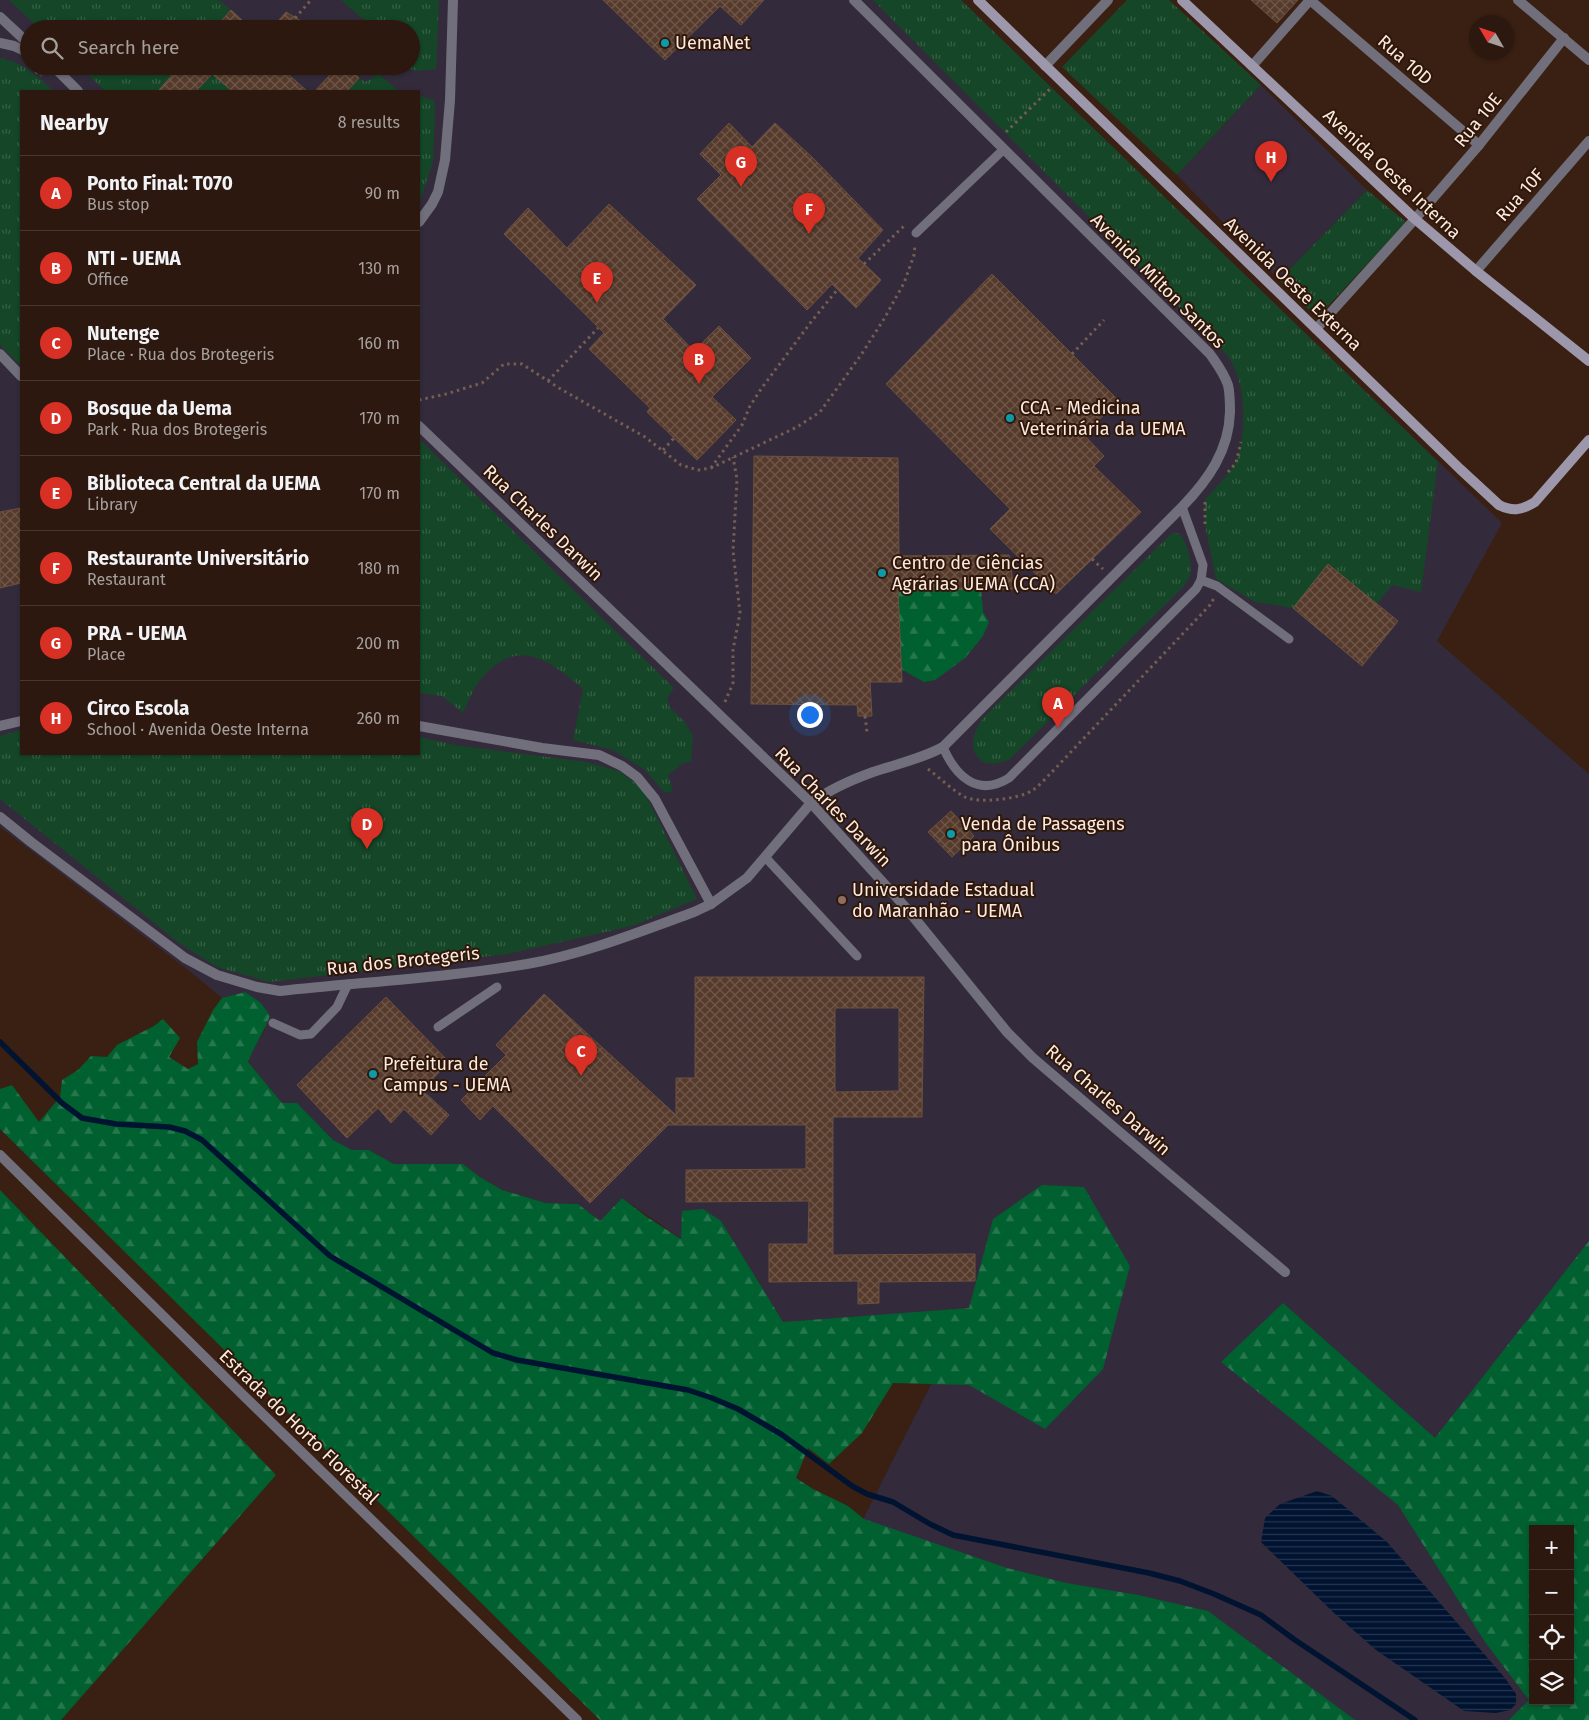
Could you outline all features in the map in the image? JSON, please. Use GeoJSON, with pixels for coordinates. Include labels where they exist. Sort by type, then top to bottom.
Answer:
{"type":"FeatureCollection","features":[{"type":"Feature","properties":{"kind":"street"},"geometry":{"type":"LineString","coordinates":[[420,221],[438,192],[445,160],[450,100],[453,0]]}},
{"type":"Feature","properties":{"kind":"street","name":"Avenida Milton Santos"},"geometry":{"type":"LineString","coordinates":[[811,803],[840,785],[872,772],[930,754],[943,747],[1182,507],[1207,479],[1216,464],[1225,441],[1230,419],[1228,384],[1210,354],[854,0]]}},
{"type":"Feature","properties":{"kind":"street","name":"Avenida Oeste Externa"},"geometry":{"type":"LineString","coordinates":[[978,0],[1491,498],[1505,508],[1512,510],[1521,509],[1535,502],[1589,440]]}},
{"type":"Feature","properties":{"kind":"street"},"geometry":{"type":"LineString","coordinates":[[1046,66],[1108,0]]}},
{"type":"Feature","properties":{"kind":"street","name":"Avenida Oeste Interna"},"geometry":{"type":"LineString","coordinates":[[1182,0],[1415,219],[1476,271],[1589,361]]}},
{"type":"Feature","properties":{"kind":"street"},"geometry":{"type":"LineString","coordinates":[[1252,66],[1310,0]]}},
{"type":"Feature","properties":{"kind":"street","name":"Rua 10D"},"geometry":{"type":"LineString","coordinates":[[1310,0],[1479,145]]}},
{"type":"Feature","properties":{"kind":"street"},"geometry":{"type":"LineString","coordinates":[[1518,0],[1589,60]]}},
{"type":"Feature","properties":{"kind":"street"},"geometry":{"type":"LineString","coordinates":[[0,17],[20,36]]}},
{"type":"Feature","properties":{"kind":"street","name":"Rua 10E"},"geometry":{"type":"LineString","coordinates":[[1316,329],[1479,145],[1564,38]]}},
{"type":"Feature","properties":{"kind":"street"},"geometry":{"type":"LineString","coordinates":[[0,43],[20,49]]}},
{"type":"Feature","properties":{"kind":"street"},"geometry":{"type":"LineString","coordinates":[[61,75],[77,90]]}},
{"type":"Feature","properties":{"kind":"street","name":"Rua 10F"},"geometry":{"type":"LineString","coordinates":[[1476,271],[1589,141]]}},
{"type":"Feature","properties":{"kind":"street"},"geometry":{"type":"LineString","coordinates":[[0,354],[20,375]]}},
{"type":"Feature","properties":{"kind":"street","name":"Rua Charles Darwin"},"geometry":{"type":"LineString","coordinates":[[420,427],[811,803],[906,909],[1007,1032],[1033,1058],[1285,1272]]}},
{"type":"Feature","properties":{"kind":"street"},"geometry":{"type":"LineString","coordinates":[[0,726],[20,721]]}},
{"type":"Feature","properties":{"kind":"street"},"geometry":{"type":"LineString","coordinates":[[420,726],[542,748],[599,754],[622,766],[637,777],[655,800],[711,904]]}},
{"type":"Feature","properties":{"kind":"street","name":"Rua dos Brotegeris"},"geometry":{"type":"LineString","coordinates":[[0,817],[185,958],[217,975],[257,987],[280,991],[452,974],[527,964],[578,952],[628,936],[711,904],[747,878],[811,803]]}},
{"type":"Feature","properties":{"kind":"street","name":"Estrada do Horto Florestal"},"geometry":{"type":"LineString","coordinates":[[0,1155],[576,1720]]}},
{"type":"Feature","properties":{"kind":"lane"},"geometry":{"type":"LineString","coordinates":[[916,233],[1004,150]]}},
{"type":"Feature","properties":{"kind":"lane"},"geometry":{"type":"LineString","coordinates":[[943,747],[954,769],[966,780],[982,785],[991,785],[1004,781],[1034,753],[1196,589],[1202,580],[1202,565],[1182,507]]}},
{"type":"Feature","properties":{"kind":"lane"},"geometry":{"type":"LineString","coordinates":[[1202,580],[1217,586],[1288,639]]}},
{"type":"Feature","properties":{"kind":"lane"},"geometry":{"type":"LineString","coordinates":[[766,858],[857,956]]}},
{"type":"Feature","properties":{"kind":"lane"},"geometry":{"type":"LineString","coordinates":[[273,1023],[300,1035],[311,1034],[338,1007],[348,984]]}},
{"type":"Feature","properties":{"kind":"lane"},"geometry":{"type":"LineString","coordinates":[[438,1027],[497,987]]}},
{"type":"Feature","properties":{"kind":"path"},"geometry":{"type":"LineString","coordinates":[[295,18],[311,0]]}},
{"type":"Feature","properties":{"kind":"path"},"geometry":{"type":"LineString","coordinates":[[998,127],[1005,134],[1059,79]]}},
{"type":"Feature","properties":{"kind":"path"},"geometry":{"type":"LineString","coordinates":[[420,400],[482,383],[504,364],[522,364],[645,437],[681,465],[698,470],[710,468],[796,426],[820,412],[861,355],[904,283],[914,255],[916,233]]}},
{"type":"Feature","properties":{"kind":"path"},"geometry":{"type":"LineString","coordinates":[[710,468],[742,425],[750,406],[761,388],[837,290]]}},
{"type":"Feature","properties":{"kind":"path"},"geometry":{"type":"LineString","coordinates":[[1072,354],[1104,320]]}},
{"type":"Feature","properties":{"kind":"path"},"geometry":{"type":"LineString","coordinates":[[548,381],[598,328]]}},
{"type":"Feature","properties":{"kind":"path"},"geometry":{"type":"LineString","coordinates":[[663,450],[674,438]]}},
{"type":"Feature","properties":{"kind":"path"},"geometry":{"type":"LineString","coordinates":[[1223,478],[1236,463],[1241,440]]}},
{"type":"Feature","properties":{"kind":"path"},"geometry":{"type":"LineString","coordinates":[[725,702],[733,682],[733,650],[740,612],[733,550],[738,479],[733,456]]}},
{"type":"Feature","properties":{"kind":"path"},"geometry":{"type":"LineString","coordinates":[[1204,500],[1206,534]]}},
{"type":"Feature","properties":{"kind":"path"},"geometry":{"type":"LineString","coordinates":[[915,759],[966,798],[979,801],[996,800],[1032,791],[1210,605],[1216,594],[1217,586]]}},
{"type":"Feature","properties":{"kind":"path"},"geometry":{"type":"LineString","coordinates":[[865,716],[867,732]]}},
{"type":"Feature","properties":{"kind":"shaded area","name":"Universidade Estadual do Maranhão - UEMA"},"geometry":{"type":"Polygon","coordinates":[[[0,0],[961,0],[1502,523],[1437,641],[1589,774],[1589,1720],[762,1720],[969,1309],[783,1322],[721,1221],[682,1239],[622,1198],[600,1221],[578,1204],[546,1203],[502,1190],[463,1164],[394,1164],[369,1150],[352,1151],[333,1140],[297,1103],[282,1103],[248,1062],[254,1047],[265,1030],[245,992],[222,998],[0,827],[0,0]]]}},
{"type":"Feature","properties":{"kind":"shaded area"},"geometry":{"type":"Polygon","coordinates":[[[1261,85],[1367,190],[1279,280],[1177,175],[1261,85]]]}},
{"type":"Feature","properties":{"kind":"green space"},"geometry":{"type":"Polygon","coordinates":[[[9,0],[219,0],[231,10],[222,20],[30,20],[9,0]]]}},
{"type":"Feature","properties":{"kind":"green space"},"geometry":{"type":"Polygon","coordinates":[[[341,0],[439,0],[436,69],[420,71],[420,20],[364,20],[341,0]]]}},
{"type":"Feature","properties":{"kind":"green space"},"geometry":{"type":"Polygon","coordinates":[[[873,0],[961,0],[1438,462],[1421,592],[1392,585],[1377,604],[1328,565],[1293,608],[1255,602],[1216,579],[1205,525],[1205,500],[1227,476],[1234,465],[1242,442],[1243,431],[1243,407],[1240,386],[1228,356],[873,0]]]}},
{"type":"Feature","properties":{"kind":"green space"},"geometry":{"type":"Polygon","coordinates":[[[1127,0],[1169,0],[1261,85],[1177,175],[1062,67],[1127,0]]]}},
{"type":"Feature","properties":{"kind":"green space"},"geometry":{"type":"Polygon","coordinates":[[[0,58],[20,65],[20,75],[36,75],[53,90],[20,90],[20,365],[0,345],[0,58]]]}},
{"type":"Feature","properties":{"kind":"green space"},"geometry":{"type":"Polygon","coordinates":[[[88,75],[172,75],[162,86],[166,90],[104,90],[88,75]]]}},
{"type":"Feature","properties":{"kind":"green space"},"geometry":{"type":"Polygon","coordinates":[[[213,75],[231,90],[197,90],[213,75]]]}},
{"type":"Feature","properties":{"kind":"green space"},"geometry":{"type":"Polygon","coordinates":[[[380,75],[397,90],[348,90],[359,78],[365,82],[380,75]]]}},
{"type":"Feature","properties":{"kind":"green space"},"geometry":{"type":"Polygon","coordinates":[[[420,96],[434,100],[433,162],[420,200],[420,96]]]}},
{"type":"Feature","properties":{"kind":"green space"},"geometry":{"type":"Polygon","coordinates":[[[1367,190],[1406,222],[1317,318],[1279,280],[1367,190]]]}},
{"type":"Feature","properties":{"kind":"green space"},"geometry":{"type":"Polygon","coordinates":[[[420,440],[674,688],[667,698],[670,708],[685,722],[693,736],[691,762],[683,763],[668,775],[673,791],[665,793],[645,770],[613,750],[573,740],[583,689],[545,661],[532,657],[520,655],[507,658],[494,666],[478,683],[463,713],[442,696],[420,693],[420,440]]]}},
{"type":"Feature","properties":{"kind":"green space"},"geometry":{"type":"Polygon","coordinates":[[[1178,533],[1187,546],[1191,565],[1190,575],[1184,586],[1009,760],[991,764],[978,758],[973,742],[982,719],[1171,534],[1178,533]]]}},
{"type":"Feature","properties":{"kind":"green space"},"geometry":{"type":"Polygon","coordinates":[[[981,589],[983,612],[989,622],[983,636],[965,658],[935,680],[924,682],[901,669],[898,590],[981,589]]]}},
{"type":"Feature","properties":{"kind":"green space"},"geometry":{"type":"Polygon","coordinates":[[[20,730],[20,755],[420,755],[420,737],[455,745],[586,762],[619,771],[643,789],[697,899],[632,926],[507,954],[269,982],[217,967],[179,943],[0,799],[0,736],[20,730]]]}},
{"type":"Feature","properties":{"kind":"green space"},"geometry":{"type":"Polygon","coordinates":[[[245,992],[261,1003],[270,1016],[248,1062],[282,1103],[297,1103],[333,1140],[352,1150],[369,1150],[394,1164],[463,1164],[502,1190],[546,1203],[578,1204],[600,1221],[622,1198],[681,1239],[682,1211],[703,1209],[721,1221],[783,1322],[969,1308],[993,1219],[1042,1185],[1084,1187],[1130,1266],[1103,1369],[1045,1429],[969,1385],[893,1383],[862,1433],[829,1464],[808,1448],[796,1478],[813,1489],[848,1506],[864,1519],[1007,1568],[1066,1583],[1138,1595],[1208,1611],[1355,1720],[600,1720],[0,1129],[0,1089],[12,1085],[39,1122],[60,1097],[62,1080],[78,1070],[91,1056],[107,1057],[117,1045],[154,1026],[163,1019],[180,1038],[169,1057],[188,1069],[198,1064],[197,1042],[213,1010],[222,998],[245,992]]]}},
{"type":"Feature","properties":{"kind":"green space"},"geometry":{"type":"Polygon","coordinates":[[[0,1190],[276,1475],[61,1720],[0,1720],[0,1190]]]}},
{"type":"Feature","properties":{"kind":"green space"},"geometry":{"type":"Polygon","coordinates":[[[1589,1241],[1589,1720],[1509,1720],[1529,1700],[1485,1642],[1398,1505],[1221,1362],[1283,1303],[1435,1438],[1589,1241]]]}},
{"type":"Feature","properties":{"kind":"water"},"geometry":{"type":"Polygon","coordinates":[[[1317,1491],[1332,1496],[1387,1542],[1505,1678],[1516,1694],[1516,1704],[1510,1710],[1496,1713],[1464,1711],[1376,1650],[1334,1613],[1261,1542],[1265,1518],[1280,1504],[1317,1491]]]}},
{"type":"Feature","properties":{"kind":"building","name":"UemaNet"},"geometry":{"type":"Polygon","coordinates":[[[603,0],[764,0],[741,25],[720,6],[665,60],[603,0]]]}},
{"type":"Feature","properties":{"kind":"building"},"geometry":{"type":"Polygon","coordinates":[[[1251,0],[1298,0],[1277,23],[1251,0]]]}},
{"type":"Feature","properties":{"kind":"building"},"geometry":{"type":"Polygon","coordinates":[[[231,10],[242,20],[222,20],[231,10]]]}},
{"type":"Feature","properties":{"kind":"building"},"geometry":{"type":"Polygon","coordinates":[[[286,12],[300,20],[279,20],[286,12]]]}},
{"type":"Feature","properties":{"kind":"building"},"geometry":{"type":"Polygon","coordinates":[[[172,75],[211,75],[197,90],[159,90],[172,75]]]}},
{"type":"Feature","properties":{"kind":"building"},"geometry":{"type":"Polygon","coordinates":[[[213,75],[289,75],[306,90],[231,90],[213,75]]]}},
{"type":"Feature","properties":{"kind":"building"},"geometry":{"type":"Polygon","coordinates":[[[330,75],[356,75],[359,78],[348,90],[316,90],[330,75]]]}},
{"type":"Feature","properties":{"kind":"building"},"geometry":{"type":"Polygon","coordinates":[[[729,123],[752,147],[775,123],[813,158],[883,230],[858,258],[881,280],[856,308],[832,284],[807,310],[697,199],[721,175],[700,154],[729,123]]]}},
{"type":"Feature","properties":{"kind":"building"},"geometry":{"type":"Polygon","coordinates":[[[609,204],[696,285],[663,319],[694,351],[719,326],[751,358],[712,397],[736,420],[697,460],[647,412],[650,408],[589,349],[604,333],[504,234],[528,208],[567,248],[609,204]]]}},
{"type":"Feature","properties":{"kind":"building","name":"CCA - Medicina Veterinária da UEMA"},"geometry":{"type":"Polygon","coordinates":[[[992,274],[1118,400],[1084,435],[1104,456],[1094,466],[1141,512],[1056,594],[990,529],[1010,509],[886,384],[992,274]]]}},
{"type":"Feature","properties":{"kind":"building","name":"Centro de Ciências Agrárias UEMA (CCA)"},"geometry":{"type":"Polygon","coordinates":[[[754,456],[898,458],[899,556],[1009,555],[1014,589],[898,590],[902,682],[870,682],[872,716],[858,716],[857,705],[751,704],[754,456]]]}},
{"type":"Feature","properties":{"kind":"building"},"geometry":{"type":"Polygon","coordinates":[[[20,508],[20,583],[0,588],[0,512],[20,508]]]}},
{"type":"Feature","properties":{"kind":"building"},"geometry":{"type":"Polygon","coordinates":[[[1328,564],[1398,621],[1362,666],[1293,608],[1328,564]]]}},
{"type":"Feature","properties":{"kind":"building","name":"Venda de Passagens para Ônibus"},"geometry":{"type":"Polygon","coordinates":[[[951,811],[974,836],[952,857],[928,832],[951,811]]]}},
{"type":"Feature","properties":{"kind":"building"},"geometry":{"type":"Polygon","coordinates":[[[695,977],[924,977],[922,1117],[833,1117],[833,1255],[975,1254],[975,1281],[879,1282],[879,1303],[858,1304],[858,1281],[769,1282],[769,1244],[808,1244],[809,1201],[686,1202],[686,1170],[806,1169],[806,1125],[668,1125],[590,1203],[493,1106],[480,1120],[461,1100],[506,1055],[496,1045],[544,994],[676,1115],[676,1078],[695,1078],[695,977]],[[835,1008],[835,1092],[899,1091],[899,1008],[835,1008]]]}},
{"type":"Feature","properties":{"kind":"building","name":"Prefeitura de Campus - UEMA"},"geometry":{"type":"Polygon","coordinates":[[[386,997],[449,1062],[422,1090],[449,1115],[431,1135],[404,1109],[391,1123],[378,1108],[347,1138],[297,1085],[386,997]]]}},
{"type":"Feature","properties":{"kind":"waterway"},"geometry":{"type":"LineString","coordinates":[[0,1042],[62,1103],[82,1118],[116,1124],[169,1127],[185,1131],[202,1140],[330,1256],[493,1353],[517,1360],[688,1390],[712,1398],[738,1409],[781,1434],[852,1486],[867,1494],[893,1502],[953,1535],[1149,1573],[1180,1581],[1214,1594],[1261,1615],[1295,1640],[1415,1720]]}},
{"type":"Feature","properties":{"kind":"place","name":"UemaNet"},"geometry":{"type":"Point","coordinates":[665,43]}},
{"type":"Feature","properties":{"kind":"place","name":"Circo Escola"},"geometry":{"type":"Point","coordinates":[1271,182]}},
{"type":"Feature","properties":{"kind":"place","name":"PRA - UEMA"},"geometry":{"type":"Point","coordinates":[741,187]}},
{"type":"Feature","properties":{"kind":"place","name":"Restaurante Universitário"},"geometry":{"type":"Point","coordinates":[809,234]}},
{"type":"Feature","properties":{"kind":"place","name":"Biblioteca Central da UEMA"},"geometry":{"type":"Point","coordinates":[597,303]}},
{"type":"Feature","properties":{"kind":"place","name":"NTI - UEMA"},"geometry":{"type":"Point","coordinates":[699,384]}},
{"type":"Feature","properties":{"kind":"place","name":"CCA - Medicina Veterinária da UEMA"},"geometry":{"type":"Point","coordinates":[1010,418]}},
{"type":"Feature","properties":{"kind":"place","name":"Centro de Ciências Agrárias UEMA (CCA)"},"geometry":{"type":"Point","coordinates":[882,573]}},
{"type":"Feature","properties":{"kind":"place","name":"Ponto Final: T070"},"geometry":{"type":"Point","coordinates":[1058,728]}},
{"type":"Feature","properties":{"kind":"place","name":"Venda de Passagens para Ônibus"},"geometry":{"type":"Point","coordinates":[951,834]}},
{"type":"Feature","properties":{"kind":"place","name":"Bosque da Uema"},"geometry":{"type":"Point","coordinates":[367,849]}},
{"type":"Feature","properties":{"kind":"place","name":"Universidade Estadual do Maranhão - UEMA"},"geometry":{"type":"Point","coordinates":[842,900]}},
{"type":"Feature","properties":{"kind":"place","name":"Prefeitura de Campus - UEMA"},"geometry":{"type":"Point","coordinates":[373,1074]}},
{"type":"Feature","properties":{"kind":"place","name":"Nutenge"},"geometry":{"type":"Point","coordinates":[581,1076]}}]}
